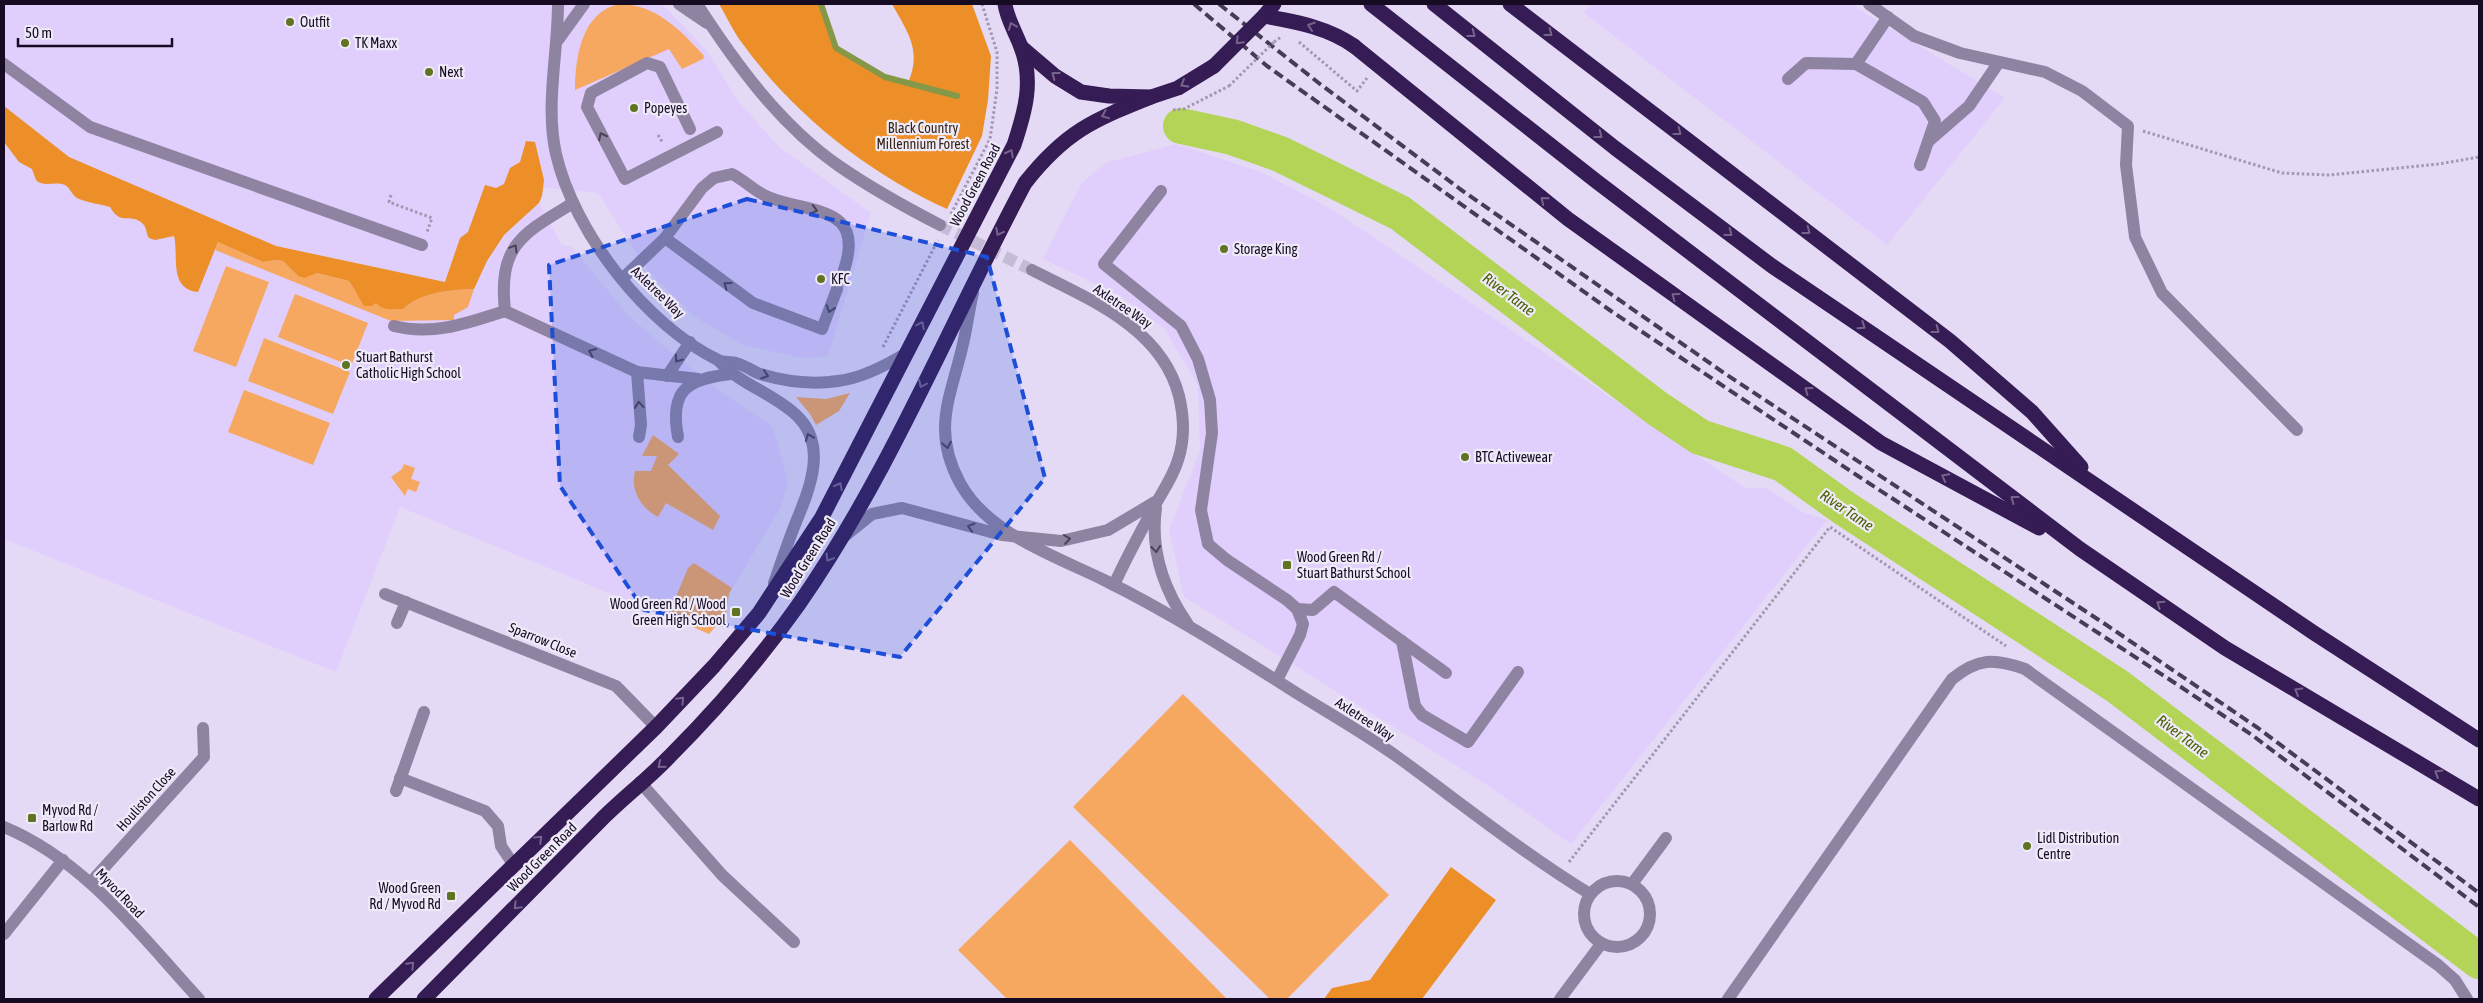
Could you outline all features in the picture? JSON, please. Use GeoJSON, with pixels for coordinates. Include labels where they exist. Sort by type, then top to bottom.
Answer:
{"type":"FeatureCollection","features":[{"type":"Feature","properties":{"kind":"highway","name":"Wood Green Road"},"geometry":{"type":"LineString","coordinates":[[376,999],[656,727],[714,666],[768,600],[822,517],[1014,145],[1029,90],[1027,66],[1005,4]]}},
{"type":"Feature","properties":{"kind":"highway"},"geometry":{"type":"LineString","coordinates":[[1021,47],[1055,76],[1081,92],[1109,96],[1150,97],[1178,88],[1214,66],[1274,4]]}},
{"type":"Feature","properties":{"kind":"highway"},"geometry":{"type":"LineString","coordinates":[[1371,4],[1420,45],[1596,181],[2080,549],[2225,648],[2479,798]]}},
{"type":"Feature","properties":{"kind":"highway"},"geometry":{"type":"LineString","coordinates":[[1434,4],[1615,148],[1772,266],[2098,484],[2314,633],[2479,740]]}},
{"type":"Feature","properties":{"kind":"highway"},"geometry":{"type":"LineString","coordinates":[[1510,4],[1950,341],[2032,412],[2098,484]]}},
{"type":"Feature","properties":{"kind":"highway"},"geometry":{"type":"LineString","coordinates":[[1264,16],[1302,23],[1338,34],[1568,219],[1881,443],[2080,549]]}},
{"type":"Feature","properties":{"kind":"highway","name":"Wood Green Road"},"geometry":{"type":"LineString","coordinates":[[424,999],[640,782],[668,758],[738,682],[798,606],[840,540],[903,423],[975,278],[1025,183],[1042,162],[1070,135],[1096,119],[1150,97]]}},
{"type":"Feature","properties":{"kind":"street","name":"Axletree Way"},"geometry":{"type":"LineString","coordinates":[[558,4],[558,40],[553,82],[553,135],[563,179],[573,202],[596,243],[622,279],[662,320],[690,342],[719,361],[736,363],[758,373],[797,383],[840,381],[870,372],[908,352]]}},
{"type":"Feature","properties":{"kind":"street","name":"Axletree Way"},"geometry":{"type":"LineString","coordinates":[[558,40],[584,4]]}},
{"type":"Feature","properties":{"kind":"street"},"geometry":{"type":"LineString","coordinates":[[679,4],[711,26]]}},
{"type":"Feature","properties":{"kind":"street"},"geometry":{"type":"LineString","coordinates":[[697,4],[754,85],[784,119],[817,148],[877,191],[944,225]]}},
{"type":"Feature","properties":{"kind":"street"},"geometry":{"type":"LineString","coordinates":[[1869,4],[1914,36],[1960,52],[2044,72],[2082,91],[2128,126],[2126,165],[2135,237],[2162,293],[2297,430]]}},
{"type":"Feature","properties":{"kind":"street"},"geometry":{"type":"LineString","coordinates":[[1856,64],[1888,17]]}},
{"type":"Feature","properties":{"kind":"street"},"geometry":{"type":"LineString","coordinates":[[1929,141],[1969,106],[1998,62]]}},
{"type":"Feature","properties":{"kind":"street"},"geometry":{"type":"LineString","coordinates":[[690,129],[660,67],[647,63],[591,93],[587,107],[625,179],[717,132]]}},
{"type":"Feature","properties":{"kind":"street"},"geometry":{"type":"LineString","coordinates":[[1788,79],[1806,63],[1856,64],[1923,102],[1935,120],[1920,164]]}},
{"type":"Feature","properties":{"kind":"street"},"geometry":{"type":"LineString","coordinates":[[4,64],[90,127],[422,245]]}},
{"type":"Feature","properties":{"kind":"street"},"geometry":{"type":"LineString","coordinates":[[622,279],[665,238],[702,188],[714,178],[732,174],[767,197],[826,213],[845,228],[850,250],[844,270]]}},
{"type":"Feature","properties":{"kind":"street"},"geometry":{"type":"LineString","coordinates":[[1161,191],[1104,264],[1180,326],[1198,359],[1210,400],[1212,434],[1201,510],[1208,544],[1227,560],[1287,600],[1297,609],[1303,624],[1300,635],[1277,680]]}},
{"type":"Feature","properties":{"kind":"street"},"geometry":{"type":"LineString","coordinates":[[505,312],[504,284],[512,250],[528,230],[573,202]]}},
{"type":"Feature","properties":{"kind":"street"},"geometry":{"type":"LineString","coordinates":[[665,238],[753,304],[822,329],[837,289]]}},
{"type":"Feature","properties":{"kind":"street","name":"Axletree Way"},"geometry":{"type":"LineString","coordinates":[[1032,270],[1086,298],[1128,325],[1160,353],[1170,371],[1182,406],[1184,431],[1178,459],[1114,584]]}},
{"type":"Feature","properties":{"kind":"street","name":"Axletree Way"},"geometry":{"type":"LineString","coordinates":[[975,278],[962,346],[946,404],[945,433],[950,461],[970,498],[996,523],[1019,538],[1114,584],[1189,626],[1396,756],[1559,875],[1590,894]]}},
{"type":"Feature","properties":{"kind":"street"},"geometry":{"type":"LineString","coordinates":[[394,326],[406,330],[455,328],[505,312],[636,372],[698,379],[731,374]]}},
{"type":"Feature","properties":{"kind":"street"},"geometry":{"type":"LineString","coordinates":[[667,376],[690,342]]}},
{"type":"Feature","properties":{"kind":"street"},"geometry":{"type":"LineString","coordinates":[[719,361],[731,374],[775,399],[796,414],[810,437],[812,446],[812,481],[768,600]]}},
{"type":"Feature","properties":{"kind":"street"},"geometry":{"type":"LineString","coordinates":[[636,372],[641,425],[639,437]]}},
{"type":"Feature","properties":{"kind":"street"},"geometry":{"type":"LineString","coordinates":[[667,376],[678,400]]}},
{"type":"Feature","properties":{"kind":"street"},"geometry":{"type":"LineString","coordinates":[[678,437],[675,416],[678,400],[690,384],[698,379]]}},
{"type":"Feature","properties":{"kind":"street","name":"Axletree Way"},"geometry":{"type":"LineString","coordinates":[[840,540],[872,514],[902,508],[1019,538],[1061,541],[1085,537],[1108,530],[1157,500]]}},
{"type":"Feature","properties":{"kind":"street"},"geometry":{"type":"LineString","coordinates":[[1157,500],[1154,519],[1158,561],[1172,600],[1189,626]]}},
{"type":"Feature","properties":{"kind":"street"},"geometry":{"type":"LineString","coordinates":[[1297,609],[1313,610],[1334,592],[1446,673]]}},
{"type":"Feature","properties":{"kind":"street","name":"Sparrow Close"},"geometry":{"type":"LineString","coordinates":[[385,594],[616,686],[656,727]]}},
{"type":"Feature","properties":{"kind":"street"},"geometry":{"type":"LineString","coordinates":[[397,623],[406,602]]}},
{"type":"Feature","properties":{"kind":"street"},"geometry":{"type":"LineString","coordinates":[[1402,641],[1415,706],[1422,715],[1468,742],[1518,672]]}},
{"type":"Feature","properties":{"kind":"street"},"geometry":{"type":"LineString","coordinates":[[1728,999],[1952,679],[1967,667],[1984,662],[2002,661],[2025,669],[2438,965],[2455,980],[2467,999]]}},
{"type":"Feature","properties":{"kind":"street"},"geometry":{"type":"LineString","coordinates":[[396,791],[424,712]]}},
{"type":"Feature","properties":{"kind":"street","name":"Houliston Close"},"geometry":{"type":"LineString","coordinates":[[91,882],[204,757],[203,728]]}},
{"type":"Feature","properties":{"kind":"street"},"geometry":{"type":"LineString","coordinates":[[400,778],[485,811],[498,826],[501,846],[513,864]]}},
{"type":"Feature","properties":{"kind":"street"},"geometry":{"type":"LineString","coordinates":[[640,782],[722,875],[794,942]]}},
{"type":"Feature","properties":{"kind":"street","name":"Myvod Road"},"geometry":{"type":"LineString","coordinates":[[4,827],[40,845],[91,882],[200,999]]}},
{"type":"Feature","properties":{"kind":"street"},"geometry":{"type":"LineString","coordinates":[[1632,884],[1666,838]]}},
{"type":"Feature","properties":{"kind":"street"},"geometry":{"type":"LineString","coordinates":[[4,934],[63,860]]}},
{"type":"Feature","properties":{"kind":"street"},"geometry":{"type":"LineString","coordinates":[[1621,881],[1632,884],[1647,899],[1650,909],[1650,920],[1647,930],[1632,944],[1622,948],[1601,944],[1592,937],[1586,927],[1583,916],[1585,904],[1590,894],[1599,886],[1609,882],[1621,881]]}},
{"type":"Feature","properties":{"kind":"street"},"geometry":{"type":"LineString","coordinates":[[1560,999],[1601,944]]}},
{"type":"Feature","properties":{"kind":"path"},"geometry":{"type":"LineString","coordinates":[[870,372],[944,225],[990,139],[997,89],[997,52],[982,4]]}},
{"type":"Feature","properties":{"kind":"path"},"geometry":{"type":"LineString","coordinates":[[1230,86],[1274,42],[1287,32]]}},
{"type":"Feature","properties":{"kind":"path"},"geometry":{"type":"LineString","coordinates":[[1294,38],[1357,90],[1369,75]]}},
{"type":"Feature","properties":{"kind":"path"},"geometry":{"type":"LineString","coordinates":[[2128,126],[2282,173],[2329,175],[2439,164],[2479,157]]}},
{"type":"Feature","properties":{"kind":"path"},"geometry":{"type":"LineString","coordinates":[[391,195],[388,202],[432,218],[422,245]]}},
{"type":"Feature","properties":{"kind":"path"},"geometry":{"type":"LineString","coordinates":[[1559,875],[1830,527],[2008,647]]}},
{"type":"Feature","properties":{"kind":"highlighted area"},"geometry":{"type":"Polygon","coordinates":[[[747,199],[987,257],[1045,478],[900,657],[644,610],[560,486],[549,265],[747,199]]]}},
{"type":"Feature","properties":{"kind":"shaded area"},"geometry":{"type":"Polygon","coordinates":[[[4,4],[662,4],[707,51],[738,101],[778,146],[871,213],[828,356],[802,358],[743,345],[695,317],[648,271],[598,193],[545,188],[539,203],[562,245],[572,247],[628,315],[721,392],[769,424],[774,430],[788,482],[780,509],[729,594],[726,615],[709,634],[400,507],[336,672],[4,539],[4,4]]]}},
{"type":"Feature","properties":{"kind":"shaded area"},"geometry":{"type":"Polygon","coordinates":[[[620,4],[633,5],[645,9],[667,21],[696,47],[704,56],[703,59],[682,69],[669,49],[575,90],[579,50],[583,37],[597,16],[607,8],[620,4]]]}},
{"type":"Feature","properties":{"kind":"shaded area"},"geometry":{"type":"Polygon","coordinates":[[[1591,4],[1854,4],[1860,10],[2005,98],[1887,245],[1584,13],[1591,4]]]}},
{"type":"Feature","properties":{"kind":"shaded area"},"geometry":{"type":"Polygon","coordinates":[[[1176,144],[1263,173],[1333,210],[1745,488],[1767,488],[1802,512],[1827,520],[1571,844],[1489,786],[1184,597],[1169,529],[1200,451],[1198,385],[1164,328],[1119,295],[1043,259],[1081,184],[1105,163],[1176,144]]]}},
{"type":"Feature","properties":{"kind":"shaded area"},"geometry":{"type":"Polygon","coordinates":[[[218,242],[263,262],[283,261],[298,276],[317,273],[349,281],[356,293],[376,303],[403,309],[410,303],[427,295],[446,291],[474,289],[468,307],[454,315],[454,320],[391,321],[215,250],[218,242]]]}},
{"type":"Feature","properties":{"kind":"shaded area"},"geometry":{"type":"Polygon","coordinates":[[[226,266],[269,282],[236,367],[193,351],[226,266]]]}},
{"type":"Feature","properties":{"kind":"shaded area"},"geometry":{"type":"Polygon","coordinates":[[[295,294],[368,323],[351,366],[278,337],[295,294]]]}},
{"type":"Feature","properties":{"kind":"shaded area"},"geometry":{"type":"Polygon","coordinates":[[[264,338],[350,372],[333,414],[248,381],[264,338]]]}},
{"type":"Feature","properties":{"kind":"shaded area"},"geometry":{"type":"Polygon","coordinates":[[[244,390],[330,423],[313,465],[228,432],[244,390]]]}},
{"type":"Feature","properties":{"kind":"shaded area"},"geometry":{"type":"Polygon","coordinates":[[[850,393],[839,411],[816,425],[810,414],[796,397],[826,399],[850,393]]]}},
{"type":"Feature","properties":{"kind":"shaded area"},"geometry":{"type":"Polygon","coordinates":[[[653,435],[679,454],[668,465],[720,516],[713,530],[666,503],[658,517],[647,509],[638,498],[634,485],[635,471],[651,471],[657,456],[642,456],[653,435]]]}},
{"type":"Feature","properties":{"kind":"shaded area"},"geometry":{"type":"Polygon","coordinates":[[[404,464],[415,468],[411,479],[420,482],[416,492],[408,489],[405,496],[391,477],[402,469],[404,464]]]}},
{"type":"Feature","properties":{"kind":"shaded area"},"geometry":{"type":"Polygon","coordinates":[[[694,563],[732,588],[729,594],[726,615],[709,634],[668,616],[688,568],[694,563]]]}},
{"type":"Feature","properties":{"kind":"shaded area"},"geometry":{"type":"Polygon","coordinates":[[[1183,694],[1389,895],[1287,999],[1270,999],[1073,807],[1183,694]]]}},
{"type":"Feature","properties":{"kind":"shaded area"},"geometry":{"type":"Polygon","coordinates":[[[1070,840],[1227,999],[1007,999],[958,950],[1070,840]]]}},
{"type":"Feature","properties":{"kind":"green space","name":"Black Country Millennium Forest"},"geometry":{"type":"Polygon","coordinates":[[[719,4],[821,4],[836,48],[885,77],[908,83],[914,61],[913,51],[908,33],[892,4],[972,4],[991,56],[988,100],[982,136],[947,209],[889,178],[861,160],[809,118],[762,69],[739,38],[719,4]]]}},
{"type":"Feature","properties":{"kind":"green space"},"geometry":{"type":"Polygon","coordinates":[[[4,106],[69,157],[276,246],[445,282],[460,238],[468,232],[485,185],[496,188],[504,184],[510,168],[520,162],[526,141],[535,142],[544,180],[542,196],[539,203],[504,235],[487,261],[474,289],[446,291],[427,295],[410,303],[403,309],[385,308],[376,303],[371,306],[364,306],[349,281],[317,273],[304,278],[298,276],[283,261],[263,262],[218,242],[198,292],[189,290],[182,285],[179,278],[174,236],[155,240],[149,238],[144,226],[139,221],[122,218],[114,213],[110,207],[79,199],[65,185],[42,183],[36,180],[32,169],[19,162],[4,142],[4,106]]]}},
{"type":"Feature","properties":{"kind":"green space"},"geometry":{"type":"Polygon","coordinates":[[[1451,867],[1496,900],[1422,999],[1324,999],[1332,988],[1370,980],[1451,867]]]}},
{"type":"Feature","properties":{"kind":"waterway"},"geometry":{"type":"LineString","coordinates":[[821,4],[836,48],[885,77],[957,96]]}},
{"type":"Feature","properties":{"kind":"waterway","name":"River Tame"},"geometry":{"type":"LineString","coordinates":[[1181,126],[1232,137],[1280,154],[1400,213],[1658,409],[1700,437],[1783,464],[1844,508],[2117,686],[2479,961]]}},
{"type":"Feature","properties":{"kind":"tunnel"},"geometry":{"type":"LineString","coordinates":[[940,225],[1032,270]]}},
{"type":"Feature","properties":{"kind":"tunnel"},"geometry":{"type":"LineString","coordinates":[[837,289],[844,270]]}},
{"type":"Feature","properties":{"kind":"railway"},"geometry":{"type":"LineString","coordinates":[[1194,4],[1267,66],[1611,311],[2252,735],[2479,907]]}},
{"type":"Feature","properties":{"kind":"railway"},"geometry":{"type":"LineString","coordinates":[[1219,4],[1320,84],[1460,189],[1727,375],[2105,624],[2258,728],[2479,893]]}},
{"type":"Feature","properties":{"kind":"place","name":"Outfit"},"geometry":{"type":"Point","coordinates":[290,22]}},
{"type":"Feature","properties":{"kind":"place","name":"TK Maxx"},"geometry":{"type":"Point","coordinates":[345,43]}},
{"type":"Feature","properties":{"kind":"place","name":"Next"},"geometry":{"type":"Point","coordinates":[429,72]}},
{"type":"Feature","properties":{"kind":"place","name":"Popeyes"},"geometry":{"type":"Point","coordinates":[634,108]}},
{"type":"Feature","properties":{"kind":"place","name":"Storage King"},"geometry":{"type":"Point","coordinates":[1224,249]}},
{"type":"Feature","properties":{"kind":"place","name":"KFC"},"geometry":{"type":"Point","coordinates":[821,279]}},
{"type":"Feature","properties":{"kind":"place","name":"Stuart Bathurst Catholic High School"},"geometry":{"type":"Point","coordinates":[346,365]}},
{"type":"Feature","properties":{"kind":"place","name":"BTC Activewear"},"geometry":{"type":"Point","coordinates":[1465,457]}},
{"type":"Feature","properties":{"kind":"place","name":"Wood Green Rd / Stuart Bathurst School"},"geometry":{"type":"Point","coordinates":[1287,565]}},
{"type":"Feature","properties":{"kind":"place","name":"Wood Green Rd / Wood Green High School"},"geometry":{"type":"Point","coordinates":[736,612]}},
{"type":"Feature","properties":{"kind":"place","name":"Myvod Rd / Barlow Rd"},"geometry":{"type":"Point","coordinates":[32,818]}},
{"type":"Feature","properties":{"kind":"place","name":"Lidl Distribution Centre"},"geometry":{"type":"Point","coordinates":[2027,846]}},
{"type":"Feature","properties":{"kind":"place","name":"Wood Green Rd / Myvod Rd"},"geometry":{"type":"Point","coordinates":[451,896]}}]}
